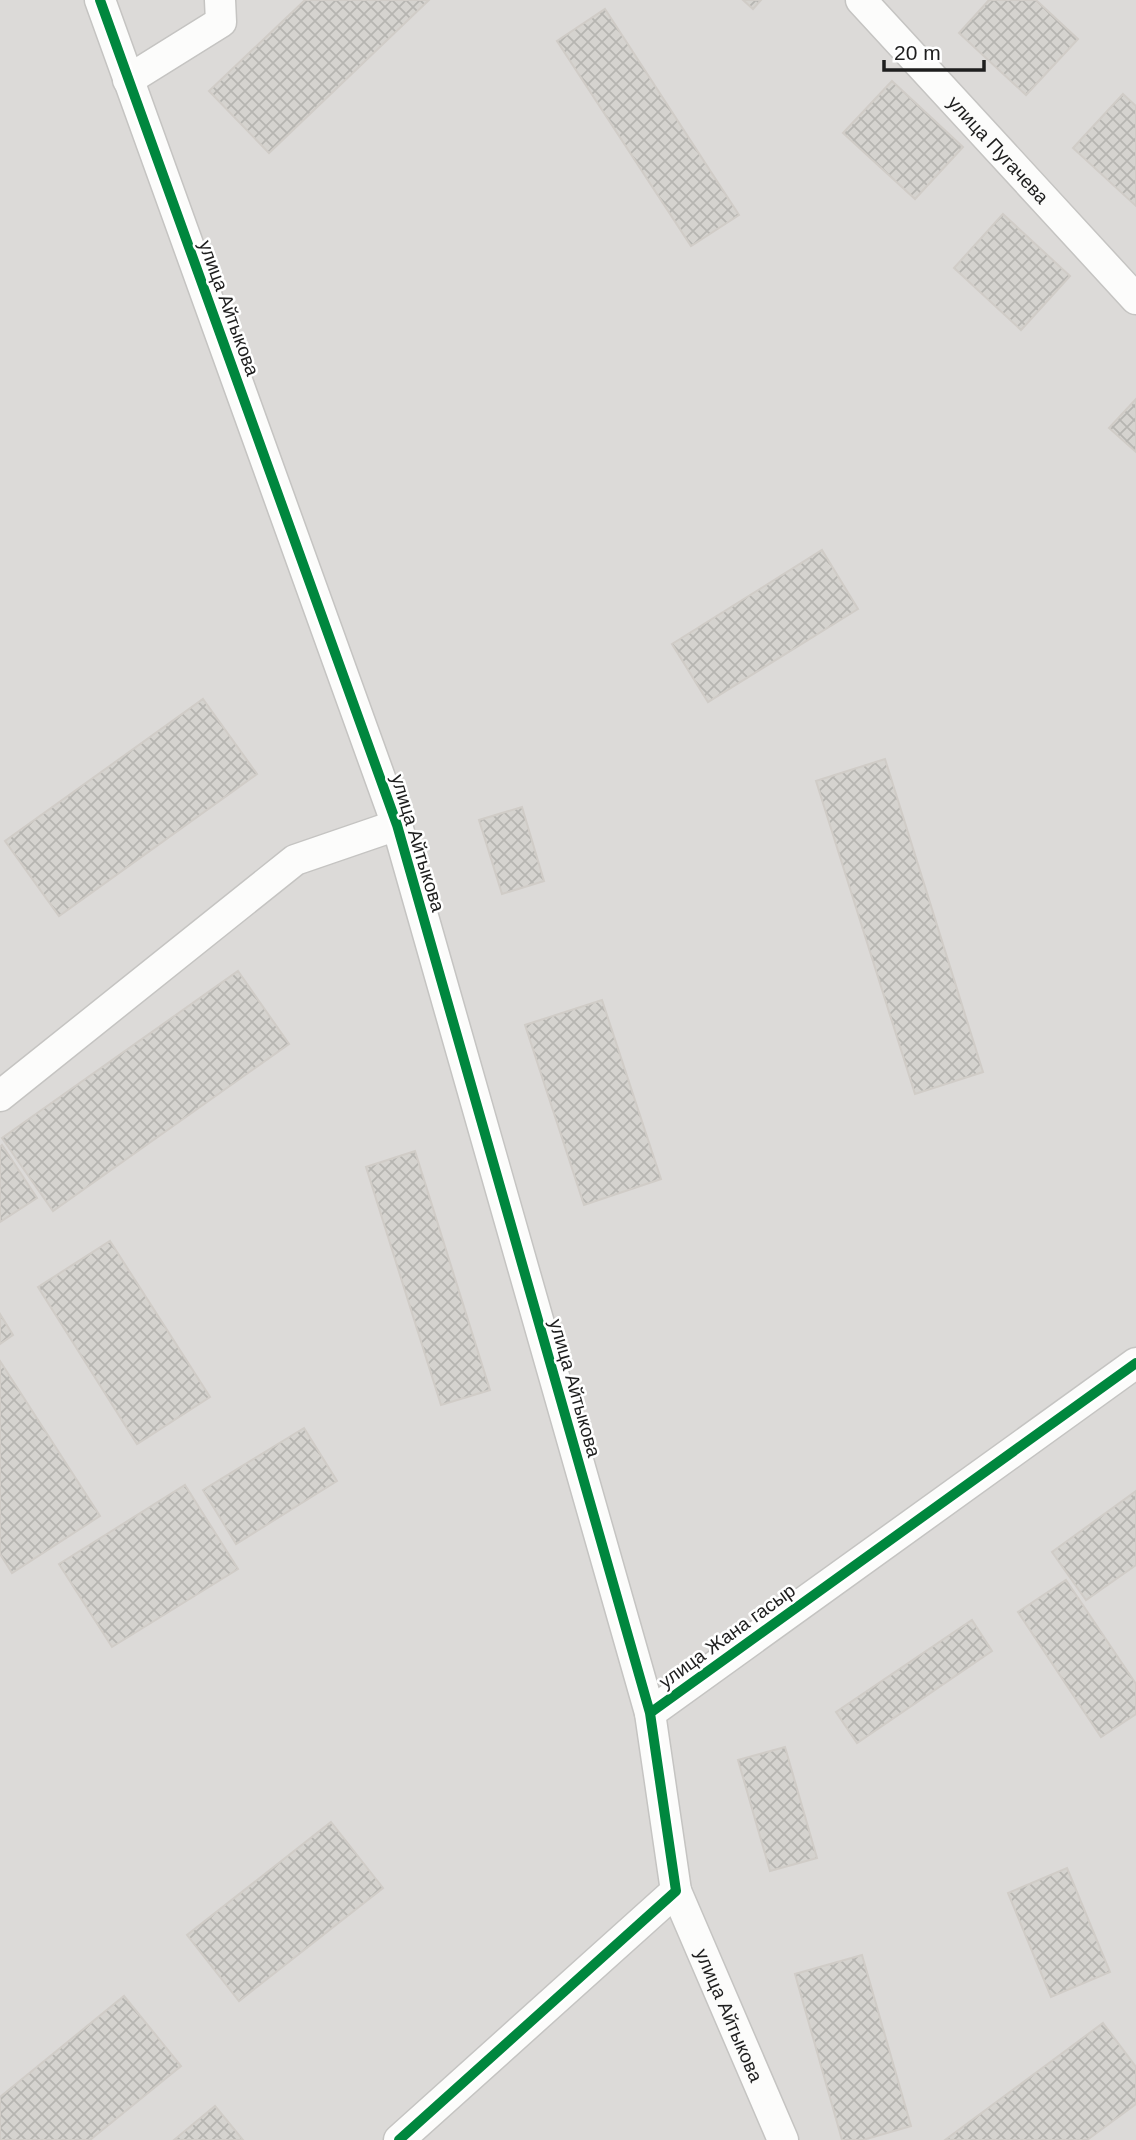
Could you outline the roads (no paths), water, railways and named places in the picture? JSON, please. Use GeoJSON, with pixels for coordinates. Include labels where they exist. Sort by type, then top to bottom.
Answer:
{"type":"FeatureCollection","features":[{"type":"Feature","properties":{"kind":"street","name":"улица Айтыкова"},"geometry":{"type":"LineString","coordinates":[[100,0],[397,825],[650,1713]]}},
{"type":"Feature","properties":{"kind":"street"},"geometry":{"type":"LineString","coordinates":[[128,80],[221,22],[220,0]]}},
{"type":"Feature","properties":{"kind":"street","name":"улица Пугачева"},"geometry":{"type":"LineString","coordinates":[[861,0],[1136,299]]}},
{"type":"Feature","properties":{"kind":"street"},"geometry":{"type":"LineString","coordinates":[[0,1096],[295,860],[397,825]]}},
{"type":"Feature","properties":{"kind":"street","name":"улица Жана гасыр"},"geometry":{"type":"LineString","coordinates":[[676,1891],[650,1713],[1136,1363]]}},
{"type":"Feature","properties":{"kind":"street","name":"улица Айтыкова"},"geometry":{"type":"LineString","coordinates":[[676,1891],[783,2140]]}},
{"type":"Feature","properties":{"kind":"street"},"geometry":{"type":"LineString","coordinates":[[399,2140],[676,1891]]}}]}
